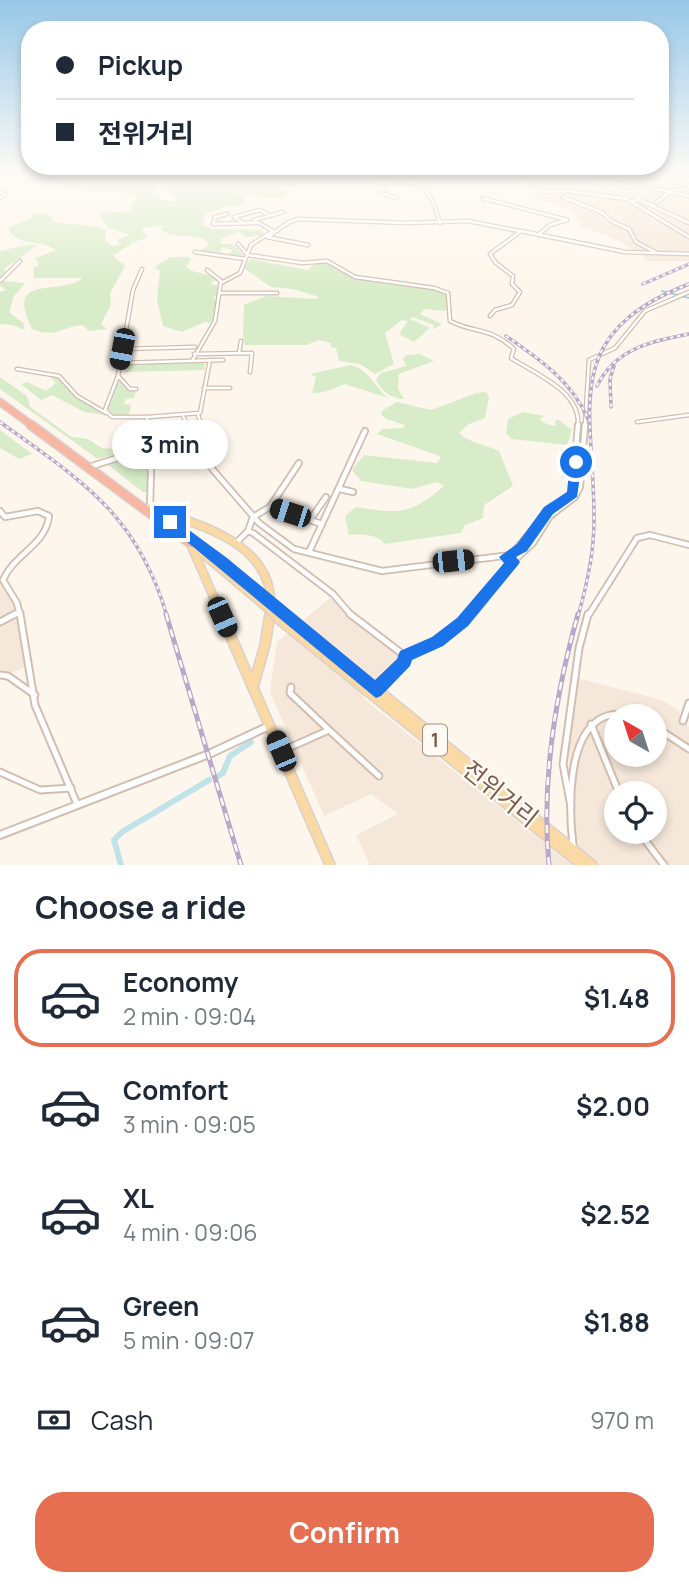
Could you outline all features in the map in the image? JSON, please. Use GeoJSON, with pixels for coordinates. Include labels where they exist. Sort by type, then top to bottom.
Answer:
{"type":"FeatureCollection","features":[{"type":"Feature","properties":{"kind":"highway","name":"1"},"geometry":{"type":"LineString","coordinates":[[0,401],[150,508]]}},
{"type":"Feature","properties":{"kind":"highway","name":"1"},"geometry":{"type":"LineString","coordinates":[[0,401],[190,543]]}},
{"type":"Feature","properties":{"kind":"main road","name":"전위거리"},"geometry":{"type":"LineString","coordinates":[[150,508],[223,562],[280,616],[582,865]]}},
{"type":"Feature","properties":{"kind":"main road"},"geometry":{"type":"LineString","coordinates":[[150,508],[196,523],[237,541],[255,557],[271,584],[271,619],[253,687]]}},
{"type":"Feature","properties":{"kind":"main road","name":"전위거리"},"geometry":{"type":"LineString","coordinates":[[190,543],[260,597]]}},
{"type":"Feature","properties":{"kind":"main road"},"geometry":{"type":"LineString","coordinates":[[190,543],[330,865]]}},
{"type":"Feature","properties":{"kind":"main road","name":"전위거리"},"geometry":{"type":"LineString","coordinates":[[280,616],[592,865]]}},
{"type":"Feature","properties":{"kind":"street"},"geometry":{"type":"LineString","coordinates":[[251,212],[234,217],[243,223],[282,212]]}},
{"type":"Feature","properties":{"kind":"street"},"geometry":{"type":"LineString","coordinates":[[264,212],[270,216]]}},
{"type":"Feature","properties":{"kind":"street"},"geometry":{"type":"LineString","coordinates":[[437,212],[440,223]]}},
{"type":"Feature","properties":{"kind":"street"},"geometry":{"type":"LineString","coordinates":[[538,235],[550,225],[568,219],[541,212]]}},
{"type":"Feature","properties":{"kind":"street"},"geometry":{"type":"LineString","coordinates":[[601,212],[611,221],[629,229],[636,242],[657,253]]}},
{"type":"Feature","properties":{"kind":"street"},"geometry":{"type":"LineString","coordinates":[[650,212],[661,218],[676,232],[689,237]]}},
{"type":"Feature","properties":{"kind":"street"},"geometry":{"type":"LineString","coordinates":[[666,212],[689,223]]}},
{"type":"Feature","properties":{"kind":"street"},"geometry":{"type":"LineString","coordinates":[[227,214],[214,218],[214,225],[259,223]]}},
{"type":"Feature","properties":{"kind":"street"},"geometry":{"type":"LineString","coordinates":[[221,283],[240,273],[251,245],[289,222],[299,219],[440,223],[468,221],[625,252],[689,254]]}},
{"type":"Feature","properties":{"kind":"street"},"geometry":{"type":"LineString","coordinates":[[254,220],[273,229],[266,237]]}},
{"type":"Feature","properties":{"kind":"street"},"geometry":{"type":"LineString","coordinates":[[490,316],[495,310],[512,305],[520,292],[512,284],[513,275],[496,263],[490,254],[521,232]]}},
{"type":"Feature","properties":{"kind":"street"},"geometry":{"type":"LineString","coordinates":[[266,237],[308,245]]}},
{"type":"Feature","properties":{"kind":"street"},"geometry":{"type":"LineString","coordinates":[[238,244],[247,257]]}},
{"type":"Feature","properties":{"kind":"street"},"geometry":{"type":"LineString","coordinates":[[183,416],[208,464],[253,517],[294,549],[382,571],[506,557],[522,547],[549,511],[573,494],[579,414],[569,396],[511,358],[514,349],[507,343],[485,330],[451,323],[447,314],[450,295],[441,289],[363,279],[341,272],[327,261],[303,263],[195,252]]}},
{"type":"Feature","properties":{"kind":"street"},"geometry":{"type":"LineString","coordinates":[[0,281],[20,261]]}},
{"type":"Feature","properties":{"kind":"street"},"geometry":{"type":"LineString","coordinates":[[108,414],[105,410],[107,399],[118,376],[133,290],[142,269]]}},
{"type":"Feature","properties":{"kind":"street"},"geometry":{"type":"LineString","coordinates":[[207,270],[221,283]]}},
{"type":"Feature","properties":{"kind":"street"},"geometry":{"type":"LineString","coordinates":[[192,360],[195,347],[215,323],[221,283]]}},
{"type":"Feature","properties":{"kind":"street"},"geometry":{"type":"LineString","coordinates":[[376,691],[404,661],[405,656],[449,634],[533,543],[551,516],[575,497],[580,487],[589,360],[615,348],[645,311],[689,292]]}},
{"type":"Feature","properties":{"kind":"street"},"geometry":{"type":"LineString","coordinates":[[220,293],[277,293]]}},
{"type":"Feature","properties":{"kind":"street"},"geometry":{"type":"LineString","coordinates":[[239,354],[241,341]]}},
{"type":"Feature","properties":{"kind":"street"},"geometry":{"type":"LineString","coordinates":[[122,349],[195,347]]}},
{"type":"Feature","properties":{"kind":"street"},"geometry":{"type":"LineString","coordinates":[[194,354],[252,353],[250,372]]}},
{"type":"Feature","properties":{"kind":"street"},"geometry":{"type":"LineString","coordinates":[[208,464],[211,457],[209,447],[198,415],[209,360]]}},
{"type":"Feature","properties":{"kind":"street"},"geometry":{"type":"LineString","coordinates":[[120,363],[223,360]]}},
{"type":"Feature","properties":{"kind":"street"},"geometry":{"type":"LineString","coordinates":[[17,369],[58,376],[77,396],[120,418],[198,415]]}},
{"type":"Feature","properties":{"kind":"street"},"geometry":{"type":"LineString","coordinates":[[118,376],[130,389],[136,389]]}},
{"type":"Feature","properties":{"kind":"street"},"geometry":{"type":"LineString","coordinates":[[204,388],[230,388]]}},
{"type":"Feature","properties":{"kind":"street"},"geometry":{"type":"LineString","coordinates":[[637,422],[689,415]]}},
{"type":"Feature","properties":{"kind":"street"},"geometry":{"type":"LineString","coordinates":[[138,452],[148,417]]}},
{"type":"Feature","properties":{"kind":"street"},"geometry":{"type":"LineString","coordinates":[[309,552],[365,430]]}},
{"type":"Feature","properties":{"kind":"street"},"geometry":{"type":"LineString","coordinates":[[92,466],[138,452],[145,454],[152,463],[150,508]]}},
{"type":"Feature","properties":{"kind":"street"},"geometry":{"type":"LineString","coordinates":[[237,541],[248,531],[253,517],[271,507],[299,463]]}},
{"type":"Feature","properties":{"kind":"street"},"geometry":{"type":"LineString","coordinates":[[340,489],[353,492]]}},
{"type":"Feature","properties":{"kind":"street"},"geometry":{"type":"LineString","coordinates":[[310,520],[326,496]]}},
{"type":"Feature","properties":{"kind":"street"},"geometry":{"type":"LineString","coordinates":[[271,507],[323,524]]}},
{"type":"Feature","properties":{"kind":"street"},"geometry":{"type":"LineString","coordinates":[[0,511],[5,517],[38,511],[49,516],[50,523],[40,539],[6,569],[3,580],[20,612],[35,705],[42,727],[78,806]]}},
{"type":"Feature","properties":{"kind":"street"},"geometry":{"type":"LineString","coordinates":[[248,531],[268,543],[332,594],[348,613],[405,656]]}},
{"type":"Feature","properties":{"kind":"street"},"geometry":{"type":"LineString","coordinates":[[573,850],[570,807],[563,772],[564,754],[577,657],[590,609],[637,538],[650,535],[689,545]]}},
{"type":"Feature","properties":{"kind":"street"},"geometry":{"type":"LineString","coordinates":[[506,557],[513,562]]}},
{"type":"Feature","properties":{"kind":"street"},"geometry":{"type":"LineString","coordinates":[[0,622],[20,612]]}},
{"type":"Feature","properties":{"kind":"street"},"geometry":{"type":"LineString","coordinates":[[0,675],[8,676],[35,695]]}},
{"type":"Feature","properties":{"kind":"street"},"geometry":{"type":"LineString","coordinates":[[291,687],[290,694],[379,776]]}},
{"type":"Feature","properties":{"kind":"street"},"geometry":{"type":"LineString","coordinates":[[683,721],[689,703]]}},
{"type":"Feature","properties":{"kind":"street"},"geometry":{"type":"LineString","coordinates":[[570,807],[577,756],[591,724],[604,718]]}},
{"type":"Feature","properties":{"kind":"street"},"geometry":{"type":"LineString","coordinates":[[591,724],[614,781]]}},
{"type":"Feature","properties":{"kind":"street"},"geometry":{"type":"LineString","coordinates":[[0,835],[209,754],[270,726]]}},
{"type":"Feature","properties":{"kind":"street"},"geometry":{"type":"LineString","coordinates":[[281,751],[330,730]]}},
{"type":"Feature","properties":{"kind":"street"},"geometry":{"type":"LineString","coordinates":[[667,735],[689,749]]}},
{"type":"Feature","properties":{"kind":"street"},"geometry":{"type":"LineString","coordinates":[[0,772],[40,790],[71,788]]}},
{"type":"Feature","properties":{"kind":"street"},"geometry":{"type":"LineString","coordinates":[[648,844],[664,865]]}},
{"type":"Feature","properties":{"kind":"shaded area"},"geometry":{"type":"Polygon","coordinates":[[[573,212],[689,212],[689,261],[645,261],[643,255],[611,237],[583,227],[578,223],[583,222],[575,217],[573,212]]]}},
{"type":"Feature","properties":{"kind":"shaded area"},"geometry":{"type":"Polygon","coordinates":[[[0,579],[15,603],[28,666],[0,675],[0,579]]]}},
{"type":"Feature","properties":{"kind":"shaded area"},"geometry":{"type":"Polygon","coordinates":[[[330,598],[402,655],[402,660],[363,698],[570,864],[569,750],[577,678],[662,700],[679,711],[689,727],[689,865],[370,865],[356,835],[398,814],[371,794],[324,816],[270,692],[277,642],[330,598]]]}},
{"type":"Feature","properties":{"kind":"green space"},"geometry":{"type":"Polygon","coordinates":[[[210,212],[205,214],[203,225],[211,229],[262,230],[264,233],[246,237],[239,231],[221,239],[221,244],[233,244],[244,256],[226,256],[233,250],[223,247],[220,251],[223,253],[198,251],[208,246],[207,241],[167,233],[161,230],[165,225],[143,228],[141,230],[148,237],[132,243],[113,256],[125,266],[110,293],[111,305],[101,324],[107,329],[89,331],[83,325],[47,333],[32,329],[25,311],[25,300],[30,293],[83,278],[34,278],[33,268],[39,265],[35,258],[56,250],[17,238],[8,228],[41,213],[51,216],[53,222],[100,227],[105,230],[105,240],[112,246],[119,245],[118,239],[131,235],[109,228],[99,214],[210,212]]]}},
{"type":"Feature","properties":{"kind":"green space"},"geometry":{"type":"Polygon","coordinates":[[[37,245],[4,269],[6,271],[0,279],[0,251],[37,245]]]}},
{"type":"Feature","properties":{"kind":"green space"},"geometry":{"type":"Polygon","coordinates":[[[170,257],[189,257],[191,260],[186,267],[218,280],[211,282],[212,285],[219,285],[217,296],[212,297],[217,300],[214,318],[210,323],[205,322],[182,332],[163,326],[157,300],[160,270],[156,269],[156,266],[170,257]]]}},
{"type":"Feature","properties":{"kind":"green space"},"geometry":{"type":"Polygon","coordinates":[[[250,259],[308,270],[316,263],[325,261],[351,276],[365,280],[441,290],[449,297],[447,309],[425,309],[420,314],[442,324],[433,329],[434,325],[413,317],[410,319],[430,328],[414,342],[399,334],[408,321],[402,320],[385,333],[394,364],[375,374],[360,364],[339,361],[336,348],[331,347],[331,343],[318,340],[307,345],[245,345],[244,305],[266,296],[319,297],[293,289],[271,287],[244,268],[250,259]]]}},
{"type":"Feature","properties":{"kind":"green space"},"geometry":{"type":"Polygon","coordinates":[[[3,281],[25,283],[14,296],[9,312],[23,323],[25,330],[0,324],[0,292],[6,290],[0,286],[3,281]]]}},
{"type":"Feature","properties":{"kind":"green space"},"geometry":{"type":"Polygon","coordinates":[[[420,354],[434,361],[399,374],[398,389],[404,399],[387,394],[376,380],[381,373],[406,366],[403,359],[406,355],[420,354]]]}},
{"type":"Feature","properties":{"kind":"green space"},"geometry":{"type":"Polygon","coordinates":[[[204,362],[205,370],[125,372],[126,365],[204,362]]]}},
{"type":"Feature","properties":{"kind":"green space"},"geometry":{"type":"Polygon","coordinates":[[[351,365],[363,371],[388,398],[345,384],[324,392],[312,393],[316,377],[310,374],[351,365]]]}},
{"type":"Feature","properties":{"kind":"green space"},"geometry":{"type":"Polygon","coordinates":[[[50,376],[59,377],[74,395],[104,415],[84,412],[52,395],[41,400],[21,384],[27,382],[46,391],[56,383],[50,376]]]}},
{"type":"Feature","properties":{"kind":"green space"},"geometry":{"type":"Polygon","coordinates":[[[0,377],[27,396],[30,407],[72,437],[88,439],[102,448],[131,450],[98,459],[0,389],[0,377]]]}},
{"type":"Feature","properties":{"kind":"green space"},"geometry":{"type":"Polygon","coordinates":[[[119,380],[130,391],[136,391],[134,398],[126,399],[124,404],[131,405],[129,415],[116,416],[108,411],[108,402],[119,380]]]}},
{"type":"Feature","properties":{"kind":"green space"},"geometry":{"type":"Polygon","coordinates":[[[486,392],[489,397],[485,418],[469,424],[459,433],[473,442],[499,451],[513,486],[484,505],[483,518],[465,525],[461,533],[385,544],[373,536],[349,535],[345,516],[356,507],[383,511],[403,510],[422,503],[444,486],[436,482],[413,489],[361,481],[352,470],[364,455],[437,463],[440,459],[440,456],[377,434],[382,429],[402,428],[405,425],[386,419],[381,414],[383,410],[397,402],[431,410],[486,392]]]}},
{"type":"Feature","properties":{"kind":"green space"},"geometry":{"type":"Polygon","coordinates":[[[523,412],[544,416],[540,419],[556,426],[555,420],[559,420],[572,430],[567,445],[512,439],[506,434],[508,419],[523,412]]]}},
{"type":"Feature","properties":{"kind":"green space"},"geometry":{"type":"Polygon","coordinates":[[[0,430],[32,454],[19,459],[0,448],[0,430]]]}},
{"type":"Feature","properties":{"kind":"green space"},"geometry":{"type":"Polygon","coordinates":[[[133,454],[143,457],[149,469],[148,492],[143,492],[107,464],[133,454]]]}},
{"type":"Feature","properties":{"kind":"waterway"},"geometry":{"type":"LineString","coordinates":[[662,291],[689,298]]}},
{"type":"Feature","properties":{"kind":"waterway"},"geometry":{"type":"LineString","coordinates":[[218,776],[223,773],[230,756],[251,742]]}},
{"type":"Feature","properties":{"kind":"waterway"},"geometry":{"type":"LineString","coordinates":[[121,865],[114,840],[122,832],[209,780]]}},
{"type":"Feature","properties":{"kind":"railway"},"geometry":{"type":"LineString","coordinates":[[643,284],[689,264]]}},
{"type":"Feature","properties":{"kind":"railway"},"geometry":{"type":"LineString","coordinates":[[578,616],[593,545],[590,410],[592,380],[601,352],[619,327],[647,304],[689,284]]}},
{"type":"Feature","properties":{"kind":"railway"},"geometry":{"type":"LineString","coordinates":[[597,386],[605,373],[624,355],[648,344],[689,334]]}},
{"type":"Feature","properties":{"kind":"railway"},"geometry":{"type":"LineString","coordinates":[[506,336],[564,382],[588,419]]}},
{"type":"Feature","properties":{"kind":"railway"},"geometry":{"type":"LineString","coordinates":[[611,407],[610,379],[614,366]]}},
{"type":"Feature","properties":{"kind":"railway"},"geometry":{"type":"LineString","coordinates":[[0,422],[81,482],[123,525],[155,581],[167,616]]}},
{"type":"Feature","properties":{"kind":"railway"},"geometry":{"type":"LineString","coordinates":[[166,614],[241,865]]}},
{"type":"Feature","properties":{"kind":"railway"},"geometry":{"type":"LineString","coordinates":[[549,865],[547,802],[552,739],[578,614]]}},
{"type":"Feature","properties":{"kind":"route"},"geometry":{"type":"LineString","coordinates":[[170,522],[223,562],[376,691],[406,659],[405,656],[438,642],[463,622],[513,562],[506,557],[522,547],[549,511],[573,494],[576,462]]}}]}
